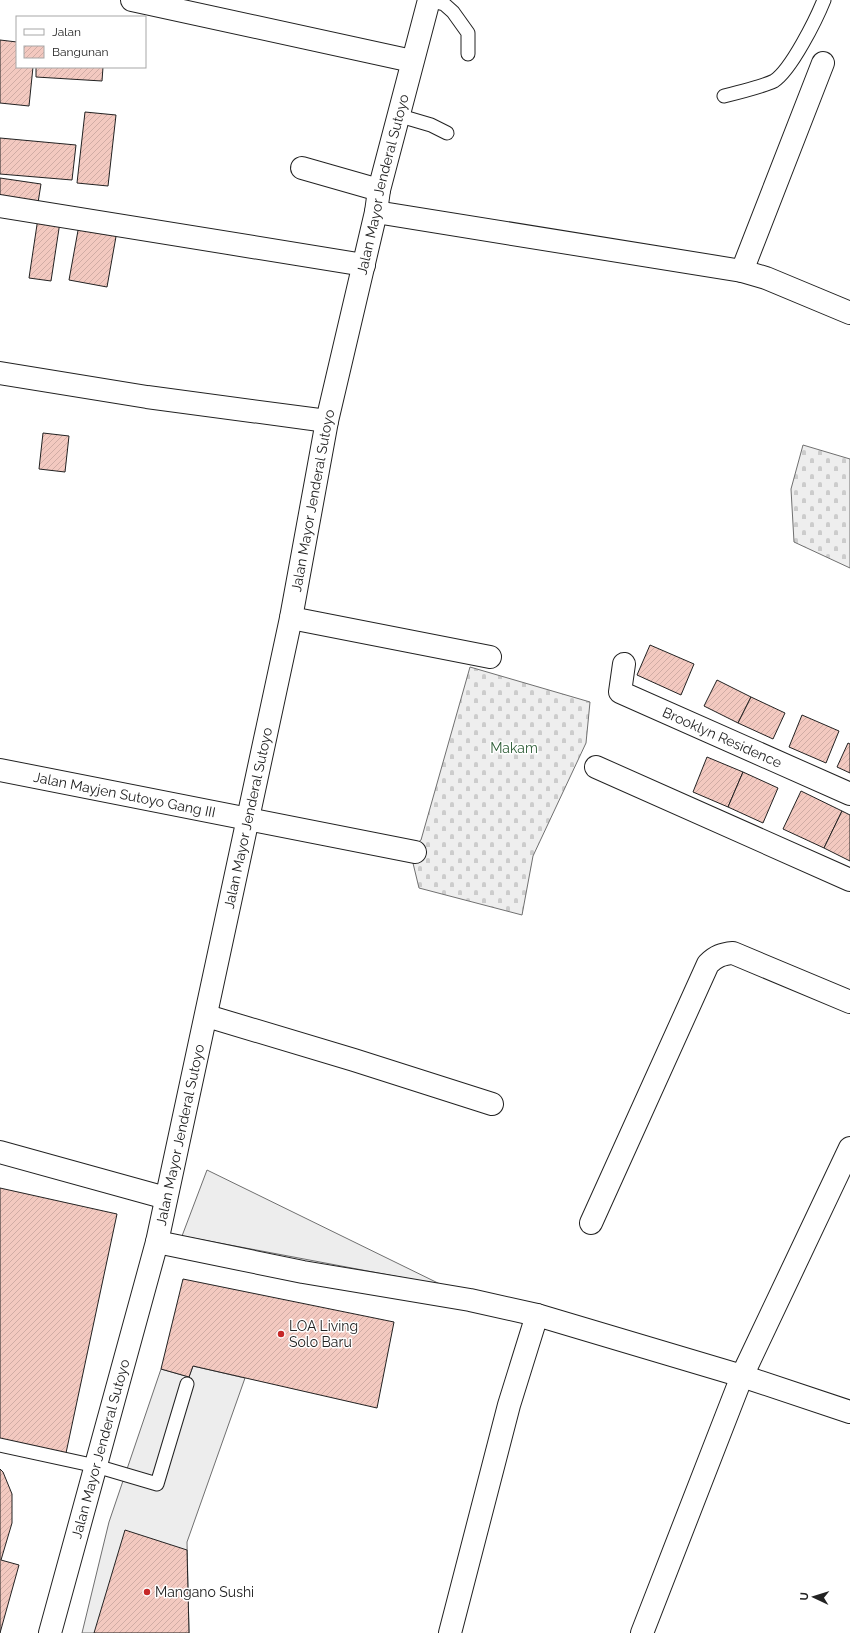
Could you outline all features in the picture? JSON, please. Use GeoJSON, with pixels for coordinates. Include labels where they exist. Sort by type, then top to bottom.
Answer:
{"type":"FeatureCollection","features":[{"type":"Feature","properties":{"kind":"street"},"geometry":{"type":"LineString","coordinates":[[132,0],[412,61]]}},
{"type":"Feature","properties":{"kind":"street","name":"Jalan Mayor Jenderal Sutoyo"},"geometry":{"type":"LineString","coordinates":[[50,1633],[157,1242],[207,1016],[291,618],[328,421],[376,212],[379,190],[397,115],[429,0]]}},
{"type":"Feature","properties":{"kind":"street"},"geometry":{"type":"LineString","coordinates":[[742,271],[823,63]]}},
{"type":"Feature","properties":{"kind":"street"},"geometry":{"type":"LineString","coordinates":[[302,168],[379,190]]}},
{"type":"Feature","properties":{"kind":"street"},"geometry":{"type":"LineString","coordinates":[[0,206],[364,265]]}},
{"type":"Feature","properties":{"kind":"street"},"geometry":{"type":"LineString","coordinates":[[376,212],[742,271],[766,278],[850,313]]}},
{"type":"Feature","properties":{"kind":"street"},"geometry":{"type":"LineString","coordinates":[[0,373],[147,397],[328,421]]}},
{"type":"Feature","properties":{"kind":"street"},"geometry":{"type":"LineString","coordinates":[[291,618],[490,657]]}},
{"type":"Feature","properties":{"kind":"street","name":"Brooklyn Residence"},"geometry":{"type":"LineString","coordinates":[[624,664],[620,692],[850,794]]}},
{"type":"Feature","properties":{"kind":"street"},"geometry":{"type":"LineString","coordinates":[[596,767],[850,880]]}},
{"type":"Feature","properties":{"kind":"street","name":"Jalan Mayjen Sutoyo Gang III"},"geometry":{"type":"LineString","coordinates":[[0,770],[249,818],[414,852]]}},
{"type":"Feature","properties":{"kind":"street"},"geometry":{"type":"LineString","coordinates":[[591,1223],[708,964],[714,958],[722,954],[733,954],[850,1002]]}},
{"type":"Feature","properties":{"kind":"street"},"geometry":{"type":"LineString","coordinates":[[207,1016],[354,1060],[492,1104]]}},
{"type":"Feature","properties":{"kind":"street"},"geometry":{"type":"LineString","coordinates":[[642,1633],[742,1376],[850,1148]]}},
{"type":"Feature","properties":{"kind":"street"},"geometry":{"type":"LineString","coordinates":[[0,1152],[166,1198]]}},
{"type":"Feature","properties":{"kind":"street"},"geometry":{"type":"LineString","coordinates":[[157,1242],[303,1272],[470,1300],[537,1315],[742,1376],[850,1412]]}},
{"type":"Feature","properties":{"kind":"street"},"geometry":{"type":"LineString","coordinates":[[450,1633],[509,1406],[537,1315]]}},
{"type":"Feature","properties":{"kind":"lane"},"geometry":{"type":"LineString","coordinates":[[429,0],[444,4],[453,12],[468,33],[468,54]]}},
{"type":"Feature","properties":{"kind":"lane"},"geometry":{"type":"LineString","coordinates":[[724,96],[773,81],[780,76],[794,58],[824,0]]}},
{"type":"Feature","properties":{"kind":"lane"},"geometry":{"type":"LineString","coordinates":[[397,115],[431,125],[447,133]]}},
{"type":"Feature","properties":{"kind":"lane"},"geometry":{"type":"LineString","coordinates":[[0,1445],[96,1466],[157,1484],[187,1384]]}},
{"type":"Feature","properties":{"kind":"green space"},"geometry":{"type":"Polygon","coordinates":[[[803,445],[850,459],[850,568],[794,542],[791,489],[803,445]]]}},
{"type":"Feature","properties":{"kind":"green space","name":"Makam"},"geometry":{"type":"Polygon","coordinates":[[[470,667],[590,702],[586,743],[533,856],[522,915],[419,888],[412,859],[413,846],[421,840],[470,667]]]}},
{"type":"Feature","properties":{"kind":"shaded area"},"geometry":{"type":"Polygon","coordinates":[[[207,1170],[442,1285],[182,1236],[207,1170]]]}},
{"type":"Feature","properties":{"kind":"shaded area"},"geometry":{"type":"Polygon","coordinates":[[[193,1366],[245,1378],[187,1542],[189,1633],[82,1633],[109,1522],[161,1369],[189,1377],[193,1366]]]}},
{"type":"Feature","properties":{"kind":"building"},"geometry":{"type":"Polygon","coordinates":[[[0,40],[16,42],[16,68],[33,68],[29,106],[0,103],[0,40]]]}},
{"type":"Feature","properties":{"kind":"building"},"geometry":{"type":"Polygon","coordinates":[[[36,68],[103,68],[102,81],[36,77],[36,68]]]}},
{"type":"Feature","properties":{"kind":"building"},"geometry":{"type":"Polygon","coordinates":[[[85,112],[116,115],[108,186],[77,183],[85,112]]]}},
{"type":"Feature","properties":{"kind":"building"},"geometry":{"type":"Polygon","coordinates":[[[0,138],[76,145],[72,180],[0,174],[0,138]]]}},
{"type":"Feature","properties":{"kind":"building"},"geometry":{"type":"Polygon","coordinates":[[[0,178],[41,184],[37,209],[0,203],[0,178]]]}},
{"type":"Feature","properties":{"kind":"building"},"geometry":{"type":"Polygon","coordinates":[[[38,218],[60,222],[51,281],[29,278],[38,218]]]}},
{"type":"Feature","properties":{"kind":"building"},"geometry":{"type":"Polygon","coordinates":[[[79,225],[117,231],[107,287],[69,280],[79,225]]]}},
{"type":"Feature","properties":{"kind":"building"},"geometry":{"type":"Polygon","coordinates":[[[43,433],[69,436],[65,472],[39,469],[43,433]]]}},
{"type":"Feature","properties":{"kind":"building"},"geometry":{"type":"Polygon","coordinates":[[[650,645],[694,664],[681,695],[637,675],[650,645]]]}},
{"type":"Feature","properties":{"kind":"building"},"geometry":{"type":"Polygon","coordinates":[[[717,680],[751,697],[738,723],[704,706],[717,680]]]}},
{"type":"Feature","properties":{"kind":"building"},"geometry":{"type":"Polygon","coordinates":[[[751,697],[785,713],[773,739],[738,723],[751,697]]]}},
{"type":"Feature","properties":{"kind":"building"},"geometry":{"type":"Polygon","coordinates":[[[802,715],[839,731],[826,763],[789,747],[802,715]]]}},
{"type":"Feature","properties":{"kind":"building"},"geometry":{"type":"Polygon","coordinates":[[[848,743],[850,744],[850,773],[837,767],[848,743]]]}},
{"type":"Feature","properties":{"kind":"building"},"geometry":{"type":"Polygon","coordinates":[[[707,757],[743,772],[728,807],[693,792],[707,757]]]}},
{"type":"Feature","properties":{"kind":"building"},"geometry":{"type":"Polygon","coordinates":[[[743,772],[778,788],[763,823],[728,807],[743,772]]]}},
{"type":"Feature","properties":{"kind":"building"},"geometry":{"type":"Polygon","coordinates":[[[801,791],[842,811],[824,848],[783,829],[801,791]]]}},
{"type":"Feature","properties":{"kind":"building"},"geometry":{"type":"Polygon","coordinates":[[[842,811],[850,815],[850,861],[824,848],[842,811]]]}},
{"type":"Feature","properties":{"kind":"building"},"geometry":{"type":"Polygon","coordinates":[[[0,1188],[117,1214],[66,1453],[0,1439],[0,1188]]]}},
{"type":"Feature","properties":{"kind":"building","name":"LOA Living Solo Baru"},"geometry":{"type":"Polygon","coordinates":[[[183,1279],[394,1322],[377,1408],[193,1366],[189,1377],[161,1369],[183,1279]]]}},
{"type":"Feature","properties":{"kind":"building"},"geometry":{"type":"Polygon","coordinates":[[[0,1469],[3,1472],[12,1494],[12,1523],[1,1560],[19,1565],[0,1633],[0,1469]]]}},
{"type":"Feature","properties":{"kind":"building","name":"Mangano Sushi"},"geometry":{"type":"Polygon","coordinates":[[[125,1530],[187,1550],[189,1633],[94,1633],[125,1530]]]}},
{"type":"Feature","properties":{"kind":"place","name":"LOA Living Solo Baru"},"geometry":{"type":"Point","coordinates":[281,1334]}},
{"type":"Feature","properties":{"kind":"place","name":"Mangano Sushi"},"geometry":{"type":"Point","coordinates":[147,1592]}}]}
